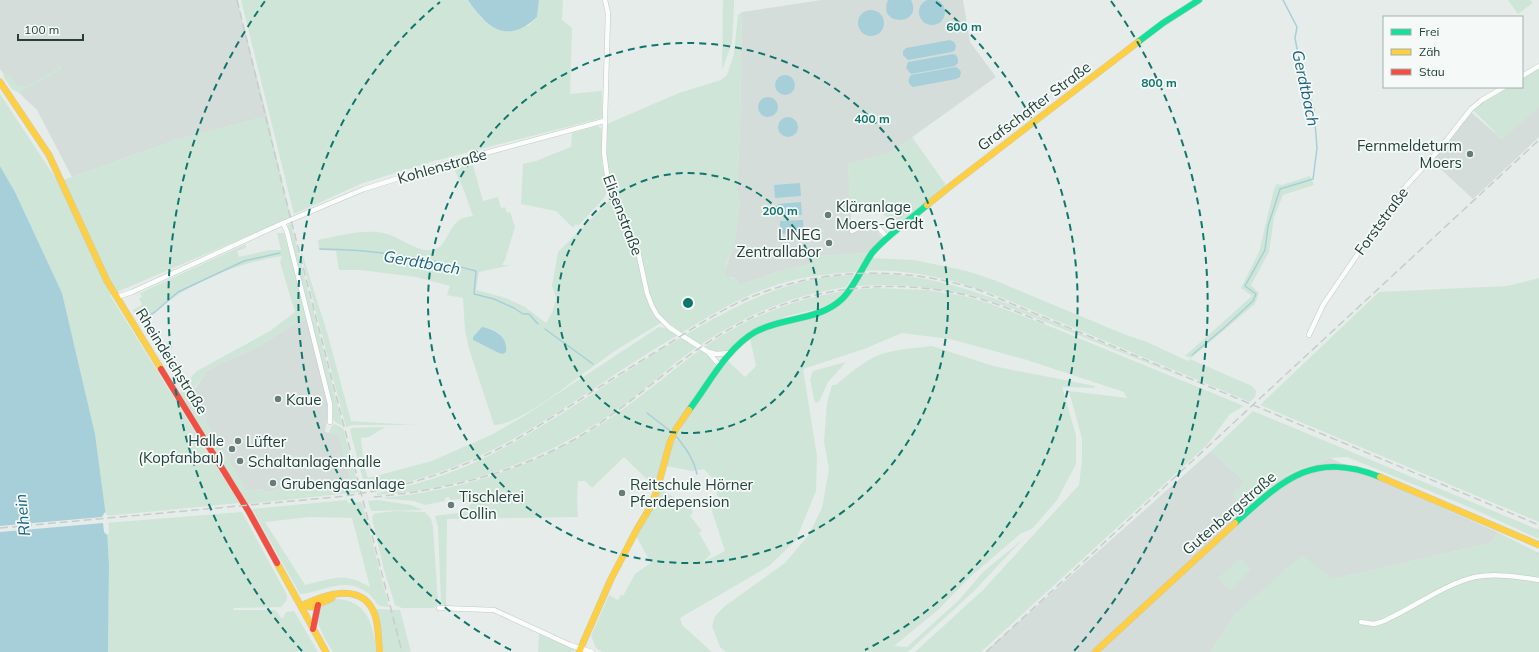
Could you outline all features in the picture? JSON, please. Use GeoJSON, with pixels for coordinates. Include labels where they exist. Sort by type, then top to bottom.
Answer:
{"type":"FeatureCollection","features":[{"type":"Feature","properties":{"kind":"main road","name":"Grafschafter Straße"},"geometry":{"type":"LineString","coordinates":[[580,651],[629,545],[651,505],[662,474],[669,444],[676,430],[720,366],[731,353],[751,335],[764,328],[780,322],[826,310],[838,302],[843,298],[873,252],[888,238],[953,184],[1083,86],[1163,23],[1200,0]]}},
{"type":"Feature","properties":{"kind":"main road","name":"Rheindeichstraße"},"geometry":{"type":"LineString","coordinates":[[0,82],[31,125],[49,155],[107,281],[249,512],[326,652]]}},
{"type":"Feature","properties":{"kind":"main road","name":"Gutenbergstraße"},"geometry":{"type":"LineString","coordinates":[[1096,652],[1269,492],[1289,478],[1315,468],[1339,466],[1354,467],[1432,498],[1539,545]]}},
{"type":"Feature","properties":{"kind":"main road"},"geometry":{"type":"LineString","coordinates":[[301,606],[311,600],[338,592],[359,596],[369,605],[374,615],[380,652]]}},
{"type":"Feature","properties":{"kind":"main road"},"geometry":{"type":"LineString","coordinates":[[301,606],[313,607],[332,597],[344,596],[351,598],[357,600],[365,608],[371,616],[376,628]]}},
{"type":"Feature","properties":{"kind":"main road"},"geometry":{"type":"LineString","coordinates":[[313,629],[318,605]]}},
{"type":"Feature","properties":{"kind":"street","name":"Elisenstraße"},"geometry":{"type":"LineString","coordinates":[[606,0],[608,13],[604,153],[608,182],[638,251],[652,306],[657,315],[663,323],[708,352],[720,366]]}},
{"type":"Feature","properties":{"kind":"street"},"geometry":{"type":"LineString","coordinates":[[1523,75],[1539,66]]}},
{"type":"Feature","properties":{"kind":"street","name":"Forststraße"},"geometry":{"type":"LineString","coordinates":[[1309,335],[1323,305],[1398,195],[1438,151],[1471,109],[1482,100],[1502,88]]}},
{"type":"Feature","properties":{"kind":"street","name":"Kohlenstraße"},"geometry":{"type":"LineString","coordinates":[[117,297],[283,223],[364,189],[442,165],[604,121]]}},
{"type":"Feature","properties":{"kind":"street"},"geometry":{"type":"LineString","coordinates":[[283,223],[287,232],[303,293],[330,404],[330,422]]}},
{"type":"Feature","properties":{"kind":"street"},"geometry":{"type":"LineString","coordinates":[[852,231],[869,224],[875,224],[888,238]]}},
{"type":"Feature","properties":{"kind":"street","name":"Elisenstraße"},"geometry":{"type":"LineString","coordinates":[[708,352],[716,354],[731,353]]}},
{"type":"Feature","properties":{"kind":"street"},"geometry":{"type":"LineString","coordinates":[[1361,622],[1374,624],[1381,622],[1434,594],[1476,577],[1517,577],[1539,580]]}},
{"type":"Feature","properties":{"kind":"street"},"geometry":{"type":"LineString","coordinates":[[439,608],[494,610],[580,651],[592,652]]}},
{"type":"Feature","properties":{"kind":"shaded area"},"geometry":{"type":"Polygon","coordinates":[[[0,0],[237,0],[267,116],[173,141],[72,177],[37,110],[13,87],[0,69],[0,0]]]}},
{"type":"Feature","properties":{"kind":"shaded area","name":"Kläranlage Moers-Gerdt"},"geometry":{"type":"Polygon","coordinates":[[[821,0],[963,0],[970,42],[996,77],[890,153],[848,164],[852,233],[867,226],[876,229],[882,238],[868,253],[819,256],[810,264],[779,271],[740,285],[734,278],[726,276],[724,273],[734,247],[740,202],[737,190],[740,129],[742,12],[821,0]]]}},
{"type":"Feature","properties":{"kind":"shaded area"},"geometry":{"type":"Polygon","coordinates":[[[1539,106],[1539,137],[1473,199],[1432,161],[1452,138],[1471,112],[1502,139],[1539,106]]]}},
{"type":"Feature","properties":{"kind":"shaded area"},"geometry":{"type":"Polygon","coordinates":[[[308,319],[329,406],[325,432],[339,435],[351,481],[288,487],[265,493],[263,489],[244,491],[205,420],[206,417],[194,397],[194,390],[207,371],[258,347],[295,323],[308,319]]]}},
{"type":"Feature","properties":{"kind":"shaded area"},"geometry":{"type":"Polygon","coordinates":[[[1211,451],[1244,481],[1243,511],[1284,476],[1330,458],[1497,532],[1491,543],[1333,579],[1236,613],[1211,652],[985,652],[1211,451]]]}},
{"type":"Feature","properties":{"kind":"green space"},"geometry":{"type":"Polygon","coordinates":[[[241,0],[468,0],[482,19],[528,26],[537,17],[539,0],[563,0],[562,20],[572,28],[570,94],[602,91],[602,118],[434,161],[363,183],[294,214],[241,0]]]}},
{"type":"Feature","properties":{"kind":"green space"},"geometry":{"type":"Polygon","coordinates":[[[723,0],[734,0],[734,5],[732,43],[722,70],[723,0]]]}},
{"type":"Feature","properties":{"kind":"green space"},"geometry":{"type":"Polygon","coordinates":[[[1508,0],[1530,0],[1533,3],[1518,14],[1508,0]]]}},
{"type":"Feature","properties":{"kind":"green space"},"geometry":{"type":"Polygon","coordinates":[[[742,12],[740,129],[737,189],[740,202],[734,247],[726,263],[725,275],[737,280],[740,285],[779,271],[810,264],[819,256],[868,253],[856,272],[827,274],[805,278],[768,288],[724,308],[682,333],[665,320],[614,352],[532,410],[518,418],[494,425],[469,349],[465,330],[463,298],[447,295],[450,286],[416,277],[361,270],[339,270],[336,251],[319,250],[318,240],[362,232],[379,232],[387,234],[423,250],[436,249],[440,247],[457,222],[461,219],[473,216],[463,188],[453,167],[472,162],[483,201],[498,197],[501,208],[505,207],[507,213],[510,212],[515,227],[505,260],[502,265],[511,265],[479,272],[476,290],[506,298],[525,307],[546,323],[552,313],[556,298],[552,286],[558,252],[615,195],[612,190],[606,155],[607,124],[679,93],[721,80],[727,75],[734,54],[738,15],[742,12]],[[489,328],[479,331],[473,337],[473,340],[503,354],[499,333],[489,328]]]}},
{"type":"Feature","properties":{"kind":"green space"},"geometry":{"type":"Polygon","coordinates":[[[59,64],[62,69],[19,93],[12,89],[3,76],[8,73],[18,86],[23,84],[25,87],[59,68],[59,64]]]}},
{"type":"Feature","properties":{"kind":"green space"},"geometry":{"type":"Polygon","coordinates":[[[1539,69],[1539,106],[1502,139],[1473,110],[1483,102],[1507,88],[1523,88],[1523,78],[1539,69]]]}},
{"type":"Feature","properties":{"kind":"green space"},"geometry":{"type":"Polygon","coordinates":[[[0,94],[58,182],[173,141],[267,116],[291,220],[278,223],[110,295],[239,503],[106,516],[95,434],[62,293],[15,192],[0,166],[0,94]]]}},
{"type":"Feature","properties":{"kind":"green space"},"geometry":{"type":"Polygon","coordinates":[[[597,126],[602,129],[602,164],[608,190],[604,198],[578,226],[576,224],[573,228],[556,211],[521,204],[523,164],[536,161],[571,147],[572,133],[597,126]]]}},
{"type":"Feature","properties":{"kind":"green space"},"geometry":{"type":"Polygon","coordinates":[[[912,137],[946,185],[889,232],[889,219],[875,204],[850,203],[848,164],[890,153],[912,137]]]}},
{"type":"Feature","properties":{"kind":"green space"},"geometry":{"type":"Polygon","coordinates":[[[1310,176],[1314,185],[1283,195],[1274,217],[1269,252],[1251,285],[1259,293],[1255,304],[1191,358],[1185,356],[1252,296],[1241,288],[1259,252],[1274,189],[1277,184],[1282,185],[1310,176]]]}},
{"type":"Feature","properties":{"kind":"green space"},"geometry":{"type":"Polygon","coordinates":[[[291,224],[343,426],[333,420],[332,404],[288,227],[288,225],[291,224]]]}},
{"type":"Feature","properties":{"kind":"green space"},"geometry":{"type":"Polygon","coordinates":[[[277,233],[284,233],[308,319],[295,323],[258,347],[207,371],[195,387],[195,399],[206,417],[205,420],[244,485],[244,491],[263,489],[266,493],[288,487],[351,481],[339,435],[329,433],[334,424],[343,428],[360,492],[248,504],[180,394],[182,386],[197,371],[270,331],[295,312],[280,262],[282,256],[240,266],[199,283],[173,298],[144,320],[142,315],[136,315],[133,310],[142,305],[139,298],[142,297],[140,293],[246,244],[246,248],[237,251],[239,257],[270,250],[281,250],[277,233]]]}},
{"type":"Feature","properties":{"kind":"green space"},"geometry":{"type":"Polygon","coordinates":[[[302,253],[327,332],[351,421],[414,425],[353,425],[346,427],[301,254],[302,253]]]}},
{"type":"Feature","properties":{"kind":"green space"},"geometry":{"type":"Polygon","coordinates":[[[872,258],[914,260],[967,271],[994,280],[1126,335],[1147,342],[1188,361],[1190,359],[1252,386],[1256,391],[1255,397],[1250,402],[1005,299],[953,281],[899,272],[863,271],[872,258]]]}},
{"type":"Feature","properties":{"kind":"green space"},"geometry":{"type":"Polygon","coordinates":[[[861,274],[889,274],[916,277],[968,290],[1045,318],[1187,379],[1011,308],[971,295],[914,286],[853,286],[861,274]]]}},
{"type":"Feature","properties":{"kind":"green space"},"geometry":{"type":"Polygon","coordinates":[[[854,275],[846,287],[806,296],[770,308],[735,324],[700,345],[685,335],[745,303],[787,286],[808,280],[854,275]]]}},
{"type":"Feature","properties":{"kind":"green space"},"geometry":{"type":"Polygon","coordinates":[[[1539,278],[1539,522],[1260,405],[1379,292],[1507,286],[1539,278]]]}},
{"type":"Feature","properties":{"kind":"green space"},"geometry":{"type":"Polygon","coordinates":[[[875,288],[928,290],[964,296],[991,304],[1049,326],[1244,406],[1230,414],[1207,445],[981,652],[915,652],[983,590],[1079,485],[1082,461],[1082,439],[1069,391],[1127,398],[1124,392],[1027,360],[950,339],[902,333],[864,349],[803,369],[817,456],[816,491],[796,540],[769,566],[680,618],[682,625],[712,652],[602,652],[596,648],[591,636],[609,595],[618,600],[621,595],[623,596],[635,574],[651,563],[636,536],[660,489],[690,507],[693,512],[690,516],[702,531],[699,533],[711,554],[702,563],[725,551],[710,505],[721,498],[717,496],[716,482],[704,469],[692,471],[667,466],[671,448],[685,421],[728,361],[745,377],[756,366],[750,339],[761,332],[831,311],[842,303],[851,290],[875,288]]]}},
{"type":"Feature","properties":{"kind":"green space"},"geometry":{"type":"Polygon","coordinates":[[[844,291],[836,301],[821,308],[787,316],[750,331],[728,351],[715,352],[704,347],[736,327],[771,311],[807,299],[844,291]]]}},
{"type":"Feature","properties":{"kind":"green space"},"geometry":{"type":"Polygon","coordinates":[[[659,327],[668,329],[678,335],[540,424],[492,450],[446,470],[414,480],[366,491],[350,430],[352,428],[385,427],[369,437],[361,438],[364,466],[368,478],[432,461],[493,434],[524,416],[659,327]]]}},
{"type":"Feature","properties":{"kind":"green space"},"geometry":{"type":"Polygon","coordinates":[[[682,337],[697,347],[614,412],[560,445],[501,470],[471,479],[440,487],[377,495],[377,493],[416,484],[441,476],[505,448],[682,337]]]}},
{"type":"Feature","properties":{"kind":"green space"},"geometry":{"type":"Polygon","coordinates":[[[932,346],[993,366],[1095,386],[1094,388],[1062,387],[1076,435],[1076,464],[1057,500],[1033,528],[1020,534],[970,577],[938,610],[894,646],[907,647],[960,599],[983,572],[1023,539],[975,590],[908,652],[726,652],[720,647],[712,626],[715,616],[725,606],[785,563],[808,536],[822,508],[829,469],[824,441],[827,403],[832,385],[836,385],[862,364],[879,355],[899,350],[932,346]]]}},
{"type":"Feature","properties":{"kind":"green space"},"geometry":{"type":"Polygon","coordinates":[[[701,349],[711,357],[715,368],[669,434],[656,488],[624,457],[592,488],[585,481],[578,481],[578,517],[447,519],[446,607],[441,602],[438,527],[435,516],[462,512],[472,501],[477,500],[477,498],[450,500],[449,497],[445,498],[445,501],[425,505],[414,501],[381,498],[442,489],[472,482],[530,461],[558,448],[586,434],[612,417],[635,401],[701,349]]]}},
{"type":"Feature","properties":{"kind":"green space"},"geometry":{"type":"Polygon","coordinates":[[[846,362],[828,382],[819,402],[815,403],[810,379],[813,371],[846,362]]]}},
{"type":"Feature","properties":{"kind":"green space"},"geometry":{"type":"Polygon","coordinates":[[[1253,411],[1539,530],[1539,539],[1469,507],[1347,457],[1330,458],[1285,475],[1243,511],[1232,493],[1244,481],[1211,451],[1253,411]]]}},
{"type":"Feature","properties":{"kind":"green space"},"geometry":{"type":"Polygon","coordinates":[[[347,500],[348,503],[362,502],[389,607],[380,606],[369,594],[360,588],[352,586],[335,586],[300,594],[252,509],[347,500]],[[309,517],[265,522],[305,585],[331,579],[345,578],[352,579],[370,587],[352,518],[309,517]]]}},
{"type":"Feature","properties":{"kind":"green space"},"geometry":{"type":"Polygon","coordinates":[[[377,500],[411,505],[423,510],[371,511],[368,501],[377,500]]]}},
{"type":"Feature","properties":{"kind":"green space"},"geometry":{"type":"Polygon","coordinates":[[[396,511],[425,512],[431,519],[433,527],[438,603],[434,608],[402,608],[395,605],[384,570],[372,518],[374,514],[396,511]]]}},
{"type":"Feature","properties":{"kind":"green space"},"geometry":{"type":"Polygon","coordinates":[[[242,512],[287,595],[287,600],[281,607],[234,608],[233,610],[275,610],[280,617],[283,618],[286,612],[294,611],[318,652],[108,652],[109,564],[106,523],[242,512]]]}},
{"type":"Feature","properties":{"kind":"green space"},"geometry":{"type":"Polygon","coordinates":[[[1497,532],[1539,553],[1539,652],[1211,652],[1236,613],[1302,555],[1333,579],[1491,543],[1497,532]]]}},
{"type":"Feature","properties":{"kind":"green space"},"geometry":{"type":"Polygon","coordinates":[[[1240,558],[1251,570],[1230,590],[1218,578],[1240,558]]]}},
{"type":"Feature","properties":{"kind":"green space"},"geometry":{"type":"Polygon","coordinates":[[[339,599],[349,601],[357,605],[368,617],[377,652],[333,652],[318,623],[318,615],[319,611],[324,605],[339,599]]]}},
{"type":"Feature","properties":{"kind":"green space"},"geometry":{"type":"Polygon","coordinates":[[[374,609],[400,610],[411,652],[384,652],[377,614],[374,609]]]}},
{"type":"Feature","properties":{"kind":"green space"},"geometry":{"type":"Polygon","coordinates":[[[539,634],[575,649],[574,652],[538,652],[539,634]]]}},
{"type":"Feature","properties":{"kind":"water"},"geometry":{"type":"Polygon","coordinates":[[[932,-1],[941,3],[945,12],[941,21],[932,25],[923,21],[919,12],[923,3],[932,-1]]]}},
{"type":"Feature","properties":{"kind":"water"},"geometry":{"type":"Polygon","coordinates":[[[468,0],[539,0],[537,17],[516,30],[498,30],[490,25],[475,10],[468,0]]]}},
{"type":"Feature","properties":{"kind":"water"},"geometry":{"type":"Polygon","coordinates":[[[888,0],[911,0],[913,9],[911,15],[906,19],[893,19],[888,15],[886,9],[888,0]]]}},
{"type":"Feature","properties":{"kind":"water"},"geometry":{"type":"Polygon","coordinates":[[[871,10],[881,13],[884,23],[881,33],[871,36],[861,33],[858,23],[861,13],[871,10]]]}},
{"type":"Feature","properties":{"kind":"water"},"geometry":{"type":"Polygon","coordinates":[[[950,40],[954,42],[956,46],[955,50],[952,52],[908,60],[903,55],[903,51],[906,48],[950,40]]]}},
{"type":"Feature","properties":{"kind":"water"},"geometry":{"type":"Polygon","coordinates":[[[953,54],[956,55],[958,59],[958,63],[955,66],[911,74],[906,68],[908,62],[953,54]]]}},
{"type":"Feature","properties":{"kind":"water"},"geometry":{"type":"Polygon","coordinates":[[[955,67],[961,72],[960,77],[956,79],[913,87],[910,85],[909,79],[911,75],[955,67]]]}},
{"type":"Feature","properties":{"kind":"water"},"geometry":{"type":"Polygon","coordinates":[[[785,75],[792,78],[795,85],[792,92],[785,95],[778,92],[775,85],[778,78],[785,75]]]}},
{"type":"Feature","properties":{"kind":"water"},"geometry":{"type":"Polygon","coordinates":[[[768,97],[775,100],[778,107],[775,114],[768,117],[761,114],[758,107],[761,100],[768,97]]]}},
{"type":"Feature","properties":{"kind":"water"},"geometry":{"type":"Polygon","coordinates":[[[788,117],[795,120],[798,127],[795,134],[788,137],[781,134],[778,127],[781,120],[788,117]]]}},
{"type":"Feature","properties":{"kind":"water","name":"Rhein"},"geometry":{"type":"Polygon","coordinates":[[[0,166],[15,192],[62,293],[95,434],[106,516],[109,564],[108,652],[0,652],[0,166]]]}},
{"type":"Feature","properties":{"kind":"water"},"geometry":{"type":"Polygon","coordinates":[[[800,183],[801,196],[775,198],[774,185],[800,183]]]}},
{"type":"Feature","properties":{"kind":"water"},"geometry":{"type":"Polygon","coordinates":[[[801,202],[802,215],[779,216],[778,204],[801,202]]]}},
{"type":"Feature","properties":{"kind":"water"},"geometry":{"type":"Polygon","coordinates":[[[803,220],[804,233],[780,234],[780,221],[803,220]]]}},
{"type":"Feature","properties":{"kind":"water"},"geometry":{"type":"Polygon","coordinates":[[[482,327],[496,332],[503,338],[506,352],[503,354],[499,353],[473,340],[473,337],[482,327]]]}},
{"type":"Feature","properties":{"kind":"pier"},"geometry":{"type":"Polygon","coordinates":[[[105,512],[108,516],[109,533],[107,535],[104,532],[103,523],[0,532],[0,526],[102,517],[105,512]]]}},
{"type":"Feature","properties":{"kind":"waterway","name":"Gerdtbach"},"geometry":{"type":"LineString","coordinates":[[1192,355],[1253,301],[1256,294],[1245,286],[1265,250],[1268,226],[1280,189],[1313,179],[1317,148],[1314,109],[1312,102],[1305,91],[1295,38],[1297,27],[1283,0]]}},
{"type":"Feature","properties":{"kind":"waterway","name":"Gerdtbach"},"geometry":{"type":"LineString","coordinates":[[320,249],[339,249],[399,255],[439,262],[476,271],[474,294],[494,299],[523,314],[529,314],[538,324]]}},
{"type":"Feature","properties":{"kind":"waterway","name":"Gerdtbach"},"geometry":{"type":"LineString","coordinates":[[142,320],[155,312],[178,292],[244,261],[280,253]]}},
{"type":"Feature","properties":{"kind":"waterway","name":"Gerdtbach"},"geometry":{"type":"LineString","coordinates":[[545,329],[593,364]]}},
{"type":"Feature","properties":{"kind":"waterway","name":"Gerdtbach"},"geometry":{"type":"LineString","coordinates":[[647,413],[669,430]]}},
{"type":"Feature","properties":{"kind":"waterway","name":"Gerdtbach"},"geometry":{"type":"LineString","coordinates":[[677,437],[692,459],[697,474]]}},
{"type":"Feature","properties":{"kind":"railway"},"geometry":{"type":"LineString","coordinates":[[237,0],[291,220],[402,652]]}},
{"type":"Feature","properties":{"kind":"railway"},"geometry":{"type":"LineString","coordinates":[[986,652],[1539,140]]}},
{"type":"Feature","properties":{"kind":"railway"},"geometry":{"type":"LineString","coordinates":[[0,528],[336,497],[360,494],[426,478],[489,454],[510,443],[702,323],[738,303],[779,287],[807,280],[835,275],[864,273],[922,277],[951,282],[979,290],[1539,525]]}},
{"type":"Feature","properties":{"kind":"railway"},"geometry":{"type":"LineString","coordinates":[[374,497],[428,490],[480,478],[506,470],[556,449],[580,436],[613,414],[707,343],[737,325],[768,310],[800,299],[833,291],[867,287],[901,287],[935,290],[980,299],[1008,308],[1046,324]]}},
{"type":"Feature","properties":{"kind":"traffic: fast"},"geometry":{"type":"LineString","coordinates":[[1138,42],[1163,23],[1199,0]]}},
{"type":"Feature","properties":{"kind":"traffic: fast"},"geometry":{"type":"LineString","coordinates":[[689,410],[727,357],[745,339],[766,327],[811,315],[833,306],[846,295],[877,247],[927,205]]}},
{"type":"Feature","properties":{"kind":"traffic: fast"},"geometry":{"type":"LineString","coordinates":[[1235,523],[1284,482],[1317,468],[1336,467],[1357,469],[1380,477]]}},
{"type":"Feature","properties":{"kind":"traffic: slow"},"geometry":{"type":"LineString","coordinates":[[927,205],[1138,42]]}},
{"type":"Feature","properties":{"kind":"traffic: slow"},"geometry":{"type":"LineString","coordinates":[[0,82],[49,155],[107,281],[161,369]]}},
{"type":"Feature","properties":{"kind":"traffic: slow"},"geometry":{"type":"LineString","coordinates":[[579,652],[611,579],[637,529],[651,506],[670,442],[676,429],[689,410]]}},
{"type":"Feature","properties":{"kind":"traffic: slow"},"geometry":{"type":"LineString","coordinates":[[1380,477],[1539,545]]}},
{"type":"Feature","properties":{"kind":"traffic: slow"},"geometry":{"type":"LineString","coordinates":[[1095,652],[1235,523]]}},
{"type":"Feature","properties":{"kind":"traffic: slow"},"geometry":{"type":"LineString","coordinates":[[277,563],[326,652]]}},
{"type":"Feature","properties":{"kind":"traffic: slow"},"geometry":{"type":"LineString","coordinates":[[301,606],[321,598],[342,593],[353,594],[362,598],[369,604],[375,615],[380,652]]}},
{"type":"Feature","properties":{"kind":"traffic: slow"},"geometry":{"type":"LineString","coordinates":[[301,606],[313,607],[332,598]]}},
{"type":"Feature","properties":{"kind":"traffic: jam"},"geometry":{"type":"LineString","coordinates":[[161,369],[249,512],[277,563]]}},
{"type":"Feature","properties":{"kind":"traffic: jam"},"geometry":{"type":"LineString","coordinates":[[313,629],[318,605]]}},
{"type":"Feature","properties":{"kind":"place","name":"Fernmeldeturm Moers"},"geometry":{"type":"Point","coordinates":[1470,154]}},
{"type":"Feature","properties":{"kind":"place","name":"Kläranlage Moers-Gerdt"},"geometry":{"type":"Point","coordinates":[828,215]}},
{"type":"Feature","properties":{"kind":"place","name":"LINEG Zentrallabor"},"geometry":{"type":"Point","coordinates":[829,243]}},
{"type":"Feature","properties":{"kind":"place","name":"Kaue"},"geometry":{"type":"Point","coordinates":[278,399]}},
{"type":"Feature","properties":{"kind":"place","name":"Lüfter"},"geometry":{"type":"Point","coordinates":[238,441]}},
{"type":"Feature","properties":{"kind":"place","name":"Halle (Kopfanbau)"},"geometry":{"type":"Point","coordinates":[232,449]}},
{"type":"Feature","properties":{"kind":"place","name":"Schaltanlagenhalle"},"geometry":{"type":"Point","coordinates":[240,461]}},
{"type":"Feature","properties":{"kind":"place","name":"Grubengasanlage"},"geometry":{"type":"Point","coordinates":[273,483]}},
{"type":"Feature","properties":{"kind":"place","name":"Reitschule Hörner Pferdepension"},"geometry":{"type":"Point","coordinates":[622,493]}},
{"type":"Feature","properties":{"kind":"place","name":"Tischlerei Collin"},"geometry":{"type":"Point","coordinates":[451,505]}}]}
